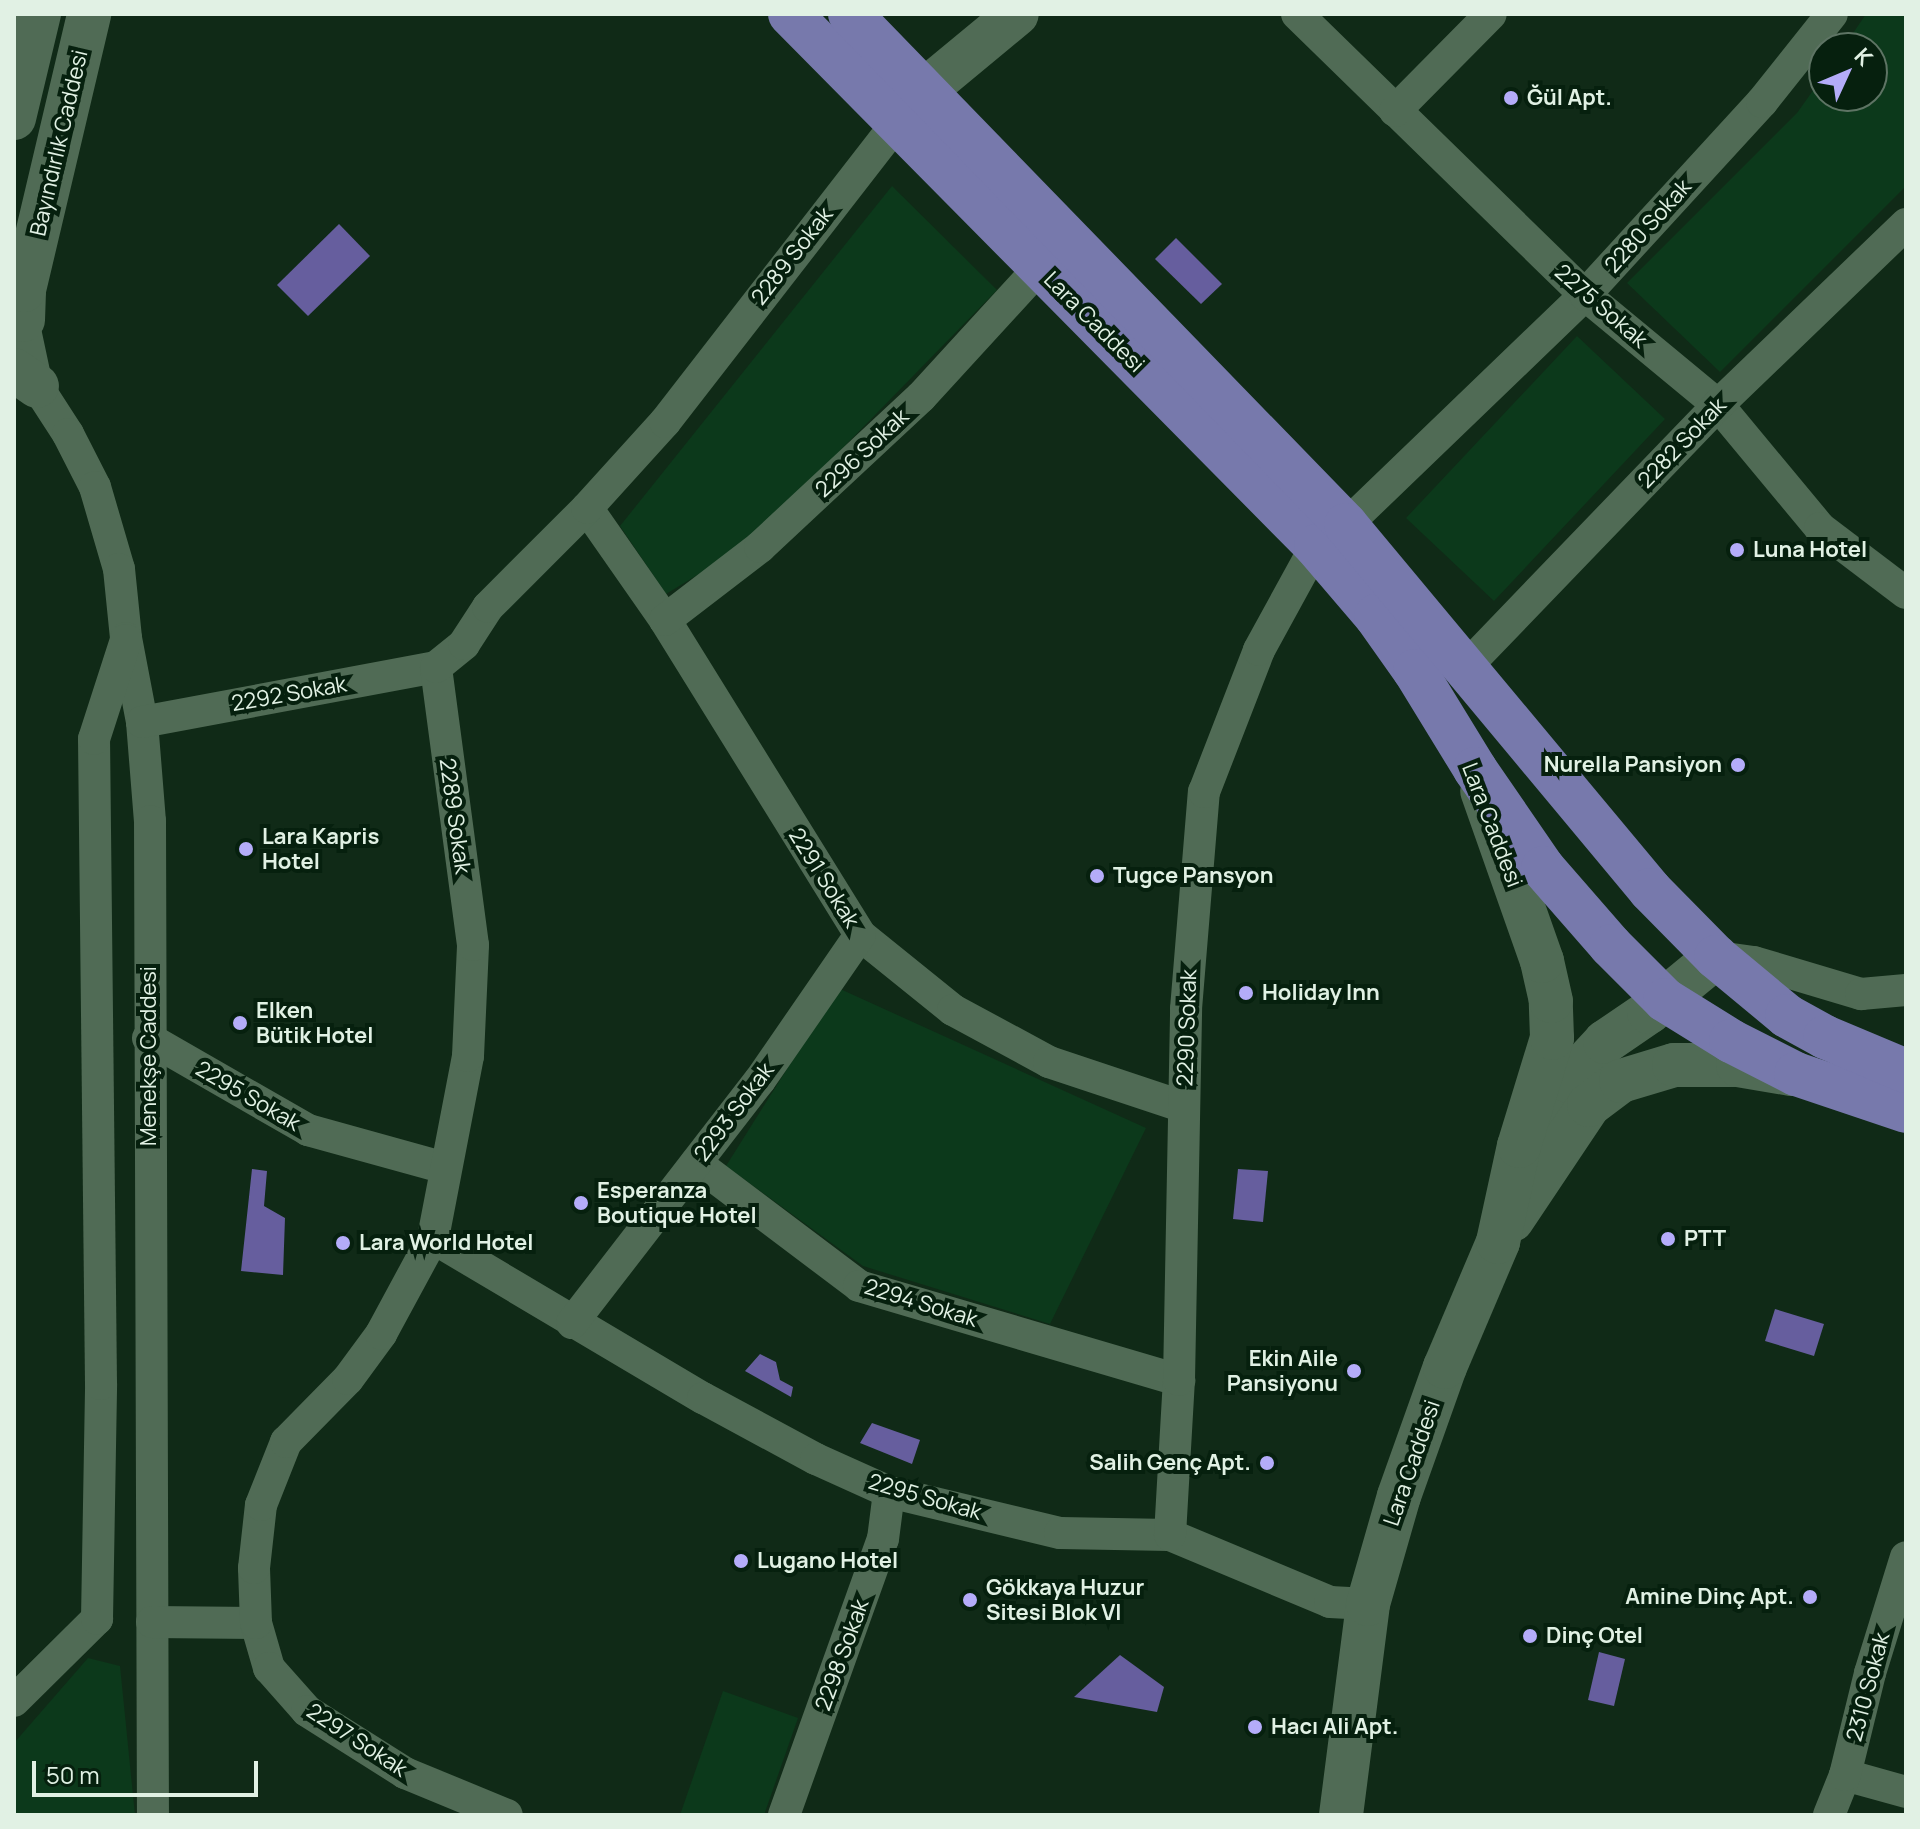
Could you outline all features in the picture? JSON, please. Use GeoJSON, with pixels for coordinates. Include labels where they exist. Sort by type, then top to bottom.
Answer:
{"type":"FeatureCollection","features":[{"type":"Feature","properties":{"kind":"main road","name":"Lara Caddesi"},"geometry":{"type":"LineString","coordinates":[[790,14],[912,106],[1040,267],[1331,535],[1391,638],[1475,769]]}},
{"type":"Feature","properties":{"kind":"main road"},"geometry":{"type":"LineString","coordinates":[[850,14],[912,106],[1465,668],[1650,890],[1716,957],[1787,1016],[1839,1044],[1906,1071]]}},
{"type":"Feature","properties":{"kind":"main road"},"geometry":{"type":"LineString","coordinates":[[1475,769],[1543,868],[1611,946],[1665,1000],[1731,1041],[1796,1074],[1906,1111]]}},
{"type":"Feature","properties":{"kind":"street"},"geometry":{"type":"LineString","coordinates":[[14,118],[39,14]]}},
{"type":"Feature","properties":{"kind":"street","name":"Bayındırlık Caddesi"},"geometry":{"type":"LineString","coordinates":[[19,323],[24,290],[89,14]]}},
{"type":"Feature","properties":{"kind":"street"},"geometry":{"type":"LineString","coordinates":[[912,106],[1017,14]]}},
{"type":"Feature","properties":{"kind":"street","name":"2275 Sokak"},"geometry":{"type":"LineString","coordinates":[[1297,14],[1585,295],[1718,405],[1820,528],[1906,593]]}},
{"type":"Feature","properties":{"kind":"street"},"geometry":{"type":"LineString","coordinates":[[1395,111],[1491,14]]}},
{"type":"Feature","properties":{"kind":"street","name":"2280 Sokak"},"geometry":{"type":"LineString","coordinates":[[1331,535],[1585,295],[1762,102],[1832,14]]}},
{"type":"Feature","properties":{"kind":"street","name":"2289 Sokak"},"geometry":{"type":"LineString","coordinates":[[256,1623],[254,1568],[261,1505],[286,1442],[348,1379],[381,1334],[433,1238],[468,1056],[473,945],[436,667],[464,644],[488,607],[587,508],[665,422],[912,106]]}},
{"type":"Feature","properties":{"kind":"street","name":"2282 Sokak"},"geometry":{"type":"LineString","coordinates":[[1465,668],[1718,405],[1900,242]]}},
{"type":"Feature","properties":{"kind":"street","name":"2296 Sokak"},"geometry":{"type":"LineString","coordinates":[[665,620],[760,547],[921,397],[1040,267]]}},
{"type":"Feature","properties":{"kind":"street"},"geometry":{"type":"LineString","coordinates":[[19,323],[25,378]]}},
{"type":"Feature","properties":{"kind":"street","name":"Menekşe Caddesi"},"geometry":{"type":"LineString","coordinates":[[25,378],[68,434],[95,487],[119,569],[126,638],[142,722],[150,821],[148,1038],[153,1815]]}},
{"type":"Feature","properties":{"kind":"street","name":"2291 Sokak"},"geometry":{"type":"LineString","coordinates":[[587,508],[665,620],[860,935],[953,1010],[1049,1062],[1184,1107]]}},
{"type":"Feature","properties":{"kind":"street","name":"2290 Sokak"},"geometry":{"type":"LineString","coordinates":[[1170,1535],[1179,1380],[1186,1009],[1204,792],[1259,650],[1331,535]]}},
{"type":"Feature","properties":{"kind":"street"},"geometry":{"type":"LineString","coordinates":[[14,1701],[97,1619],[101,1373],[94,739],[126,638]]}},
{"type":"Feature","properties":{"kind":"street","name":"2292 Sokak"},"geometry":{"type":"LineString","coordinates":[[142,722],[436,667]]}},
{"type":"Feature","properties":{"kind":"street","name":"Lara Caddesi"},"geometry":{"type":"LineString","coordinates":[[1341,1815],[1368,1604],[1414,1453],[1445,1367],[1498,1242],[1519,1146],[1552,1038],[1551,1001],[1542,961],[1475,769]]}},
{"type":"Feature","properties":{"kind":"street","name":"2293 Sokak"},"geometry":{"type":"LineString","coordinates":[[572,1323],[760,1080],[860,935]]}},
{"type":"Feature","properties":{"kind":"street"},"geometry":{"type":"LineString","coordinates":[[1498,1242],[1569,1081],[1605,1042],[1665,1000],[1716,957],[1754,962],[1861,994],[1906,990]]}},
{"type":"Feature","properties":{"kind":"street","name":"2295 Sokak"},"geometry":{"type":"LineString","coordinates":[[148,1038],[308,1130],[445,1168]]}},
{"type":"Feature","properties":{"kind":"street"},"geometry":{"type":"LineString","coordinates":[[1498,1242],[1589,1105],[1621,1081],[1674,1065],[1738,1065],[1796,1074]]}},
{"type":"Feature","properties":{"kind":"street","name":"2294 Sokak"},"geometry":{"type":"LineString","coordinates":[[696,1163],[859,1286],[1179,1380]]}},
{"type":"Feature","properties":{"kind":"street","name":"2295 Sokak"},"geometry":{"type":"LineString","coordinates":[[433,1238],[572,1323],[804,1452],[889,1492],[1060,1533],[1170,1535],[1330,1602],[1368,1604]]}},
{"type":"Feature","properties":{"kind":"street","name":"2298 Sokak"},"geometry":{"type":"LineString","coordinates":[[784,1815],[883,1539],[889,1492]]}},
{"type":"Feature","properties":{"kind":"street","name":"2310 Sokak"},"geometry":{"type":"LineString","coordinates":[[1829,1815],[1845,1775],[1870,1673],[1906,1557]]}},
{"type":"Feature","properties":{"kind":"street"},"geometry":{"type":"LineString","coordinates":[[152,1622],[256,1623]]}},
{"type":"Feature","properties":{"kind":"street","name":"2297 Sokak"},"geometry":{"type":"LineString","coordinates":[[256,1623],[269,1668],[307,1711],[405,1773],[507,1815]]}},
{"type":"Feature","properties":{"kind":"street"},"geometry":{"type":"LineString","coordinates":[[1845,1775],[1906,1792]]}},
{"type":"Feature","properties":{"kind":"green space"},"geometry":{"type":"Polygon","coordinates":[[[1866,14],[1906,14],[1906,186],[1720,372],[1627,283],[1797,113],[1808,98],[1808,112],[1888,112],[1888,32],[1854,32],[1866,14]]]}},
{"type":"Feature","properties":{"kind":"green space"},"geometry":{"type":"Polygon","coordinates":[[[892,186],[997,290],[750,543],[666,594],[620,526],[892,186]]]}},
{"type":"Feature","properties":{"kind":"green space"},"geometry":{"type":"Polygon","coordinates":[[[1577,336],[1665,419],[1494,601],[1406,518],[1577,336]]]}},
{"type":"Feature","properties":{"kind":"green space"},"geometry":{"type":"Polygon","coordinates":[[[838,988],[1146,1128],[1050,1324],[863,1266],[726,1166],[838,988]]]}},
{"type":"Feature","properties":{"kind":"green space"},"geometry":{"type":"Polygon","coordinates":[[[88,1658],[120,1666],[135,1815],[14,1815],[14,1743],[88,1658]]]}},
{"type":"Feature","properties":{"kind":"green space"},"geometry":{"type":"Polygon","coordinates":[[[723,1691],[798,1718],[764,1815],[680,1815],[723,1691]]]}},
{"type":"Feature","properties":{"kind":"shaded area"},"geometry":{"type":"Polygon","coordinates":[[[339,224],[370,256],[308,316],[277,285],[339,224]]]}},
{"type":"Feature","properties":{"kind":"shaded area"},"geometry":{"type":"Polygon","coordinates":[[[1176,238],[1222,284],[1201,304],[1155,259],[1176,238]]]}},
{"type":"Feature","properties":{"kind":"shaded area"},"geometry":{"type":"Polygon","coordinates":[[[252,1169],[267,1171],[264,1206],[285,1218],[283,1275],[241,1271],[252,1169]]]}},
{"type":"Feature","properties":{"kind":"shaded area"},"geometry":{"type":"Polygon","coordinates":[[[1238,1169],[1268,1171],[1263,1222],[1233,1219],[1238,1169]]]}},
{"type":"Feature","properties":{"kind":"shaded area"},"geometry":{"type":"Polygon","coordinates":[[[1775,1309],[1824,1324],[1814,1356],[1765,1341],[1775,1309]]]}},
{"type":"Feature","properties":{"kind":"shaded area"},"geometry":{"type":"Polygon","coordinates":[[[760,1354],[776,1362],[780,1380],[793,1387],[791,1397],[745,1371],[760,1354]]]}},
{"type":"Feature","properties":{"kind":"shaded area"},"geometry":{"type":"Polygon","coordinates":[[[872,1423],[920,1440],[912,1464],[860,1443],[872,1423]]]}},
{"type":"Feature","properties":{"kind":"shaded area"},"geometry":{"type":"Polygon","coordinates":[[[1599,1652],[1625,1659],[1614,1706],[1588,1700],[1599,1652]]]}},
{"type":"Feature","properties":{"kind":"shaded area"},"geometry":{"type":"Polygon","coordinates":[[[1120,1655],[1164,1687],[1157,1712],[1074,1697],[1120,1655]]]}},
{"type":"Feature","properties":{"kind":"place","name":"Ğül Apt."},"geometry":{"type":"Point","coordinates":[1511,98]}},
{"type":"Feature","properties":{"kind":"place","name":"Luna Hotel"},"geometry":{"type":"Point","coordinates":[1737,550]}},
{"type":"Feature","properties":{"kind":"place","name":"Nurella Pansiyon"},"geometry":{"type":"Point","coordinates":[1738,765]}},
{"type":"Feature","properties":{"kind":"place","name":"Lara Kapris Hotel"},"geometry":{"type":"Point","coordinates":[246,849]}},
{"type":"Feature","properties":{"kind":"place","name":"Tugce Pansyon"},"geometry":{"type":"Point","coordinates":[1097,876]}},
{"type":"Feature","properties":{"kind":"place","name":"Holiday Inn"},"geometry":{"type":"Point","coordinates":[1246,993]}},
{"type":"Feature","properties":{"kind":"place","name":"Elken Bütik Hotel"},"geometry":{"type":"Point","coordinates":[240,1023]}},
{"type":"Feature","properties":{"kind":"place","name":"Esperanza Boutique Hotel"},"geometry":{"type":"Point","coordinates":[581,1203]}},
{"type":"Feature","properties":{"kind":"place","name":"PTT"},"geometry":{"type":"Point","coordinates":[1668,1239]}},
{"type":"Feature","properties":{"kind":"place","name":"Lara World Hotel"},"geometry":{"type":"Point","coordinates":[343,1243]}},
{"type":"Feature","properties":{"kind":"place","name":"Ekin Aile Pansiyonu"},"geometry":{"type":"Point","coordinates":[1354,1371]}},
{"type":"Feature","properties":{"kind":"place","name":"Salih Genç Apt."},"geometry":{"type":"Point","coordinates":[1267,1463]}},
{"type":"Feature","properties":{"kind":"place","name":"Lugano Hotel"},"geometry":{"type":"Point","coordinates":[741,1561]}},
{"type":"Feature","properties":{"kind":"place","name":"Amine Dinç Apt."},"geometry":{"type":"Point","coordinates":[1810,1597]}},
{"type":"Feature","properties":{"kind":"place","name":"Gökkaya Huzur Sitesi Blok VI"},"geometry":{"type":"Point","coordinates":[970,1600]}},
{"type":"Feature","properties":{"kind":"place","name":"Dinç Otel"},"geometry":{"type":"Point","coordinates":[1530,1636]}},
{"type":"Feature","properties":{"kind":"place","name":"Hacı Ali Apt."},"geometry":{"type":"Point","coordinates":[1255,1727]}}]}
